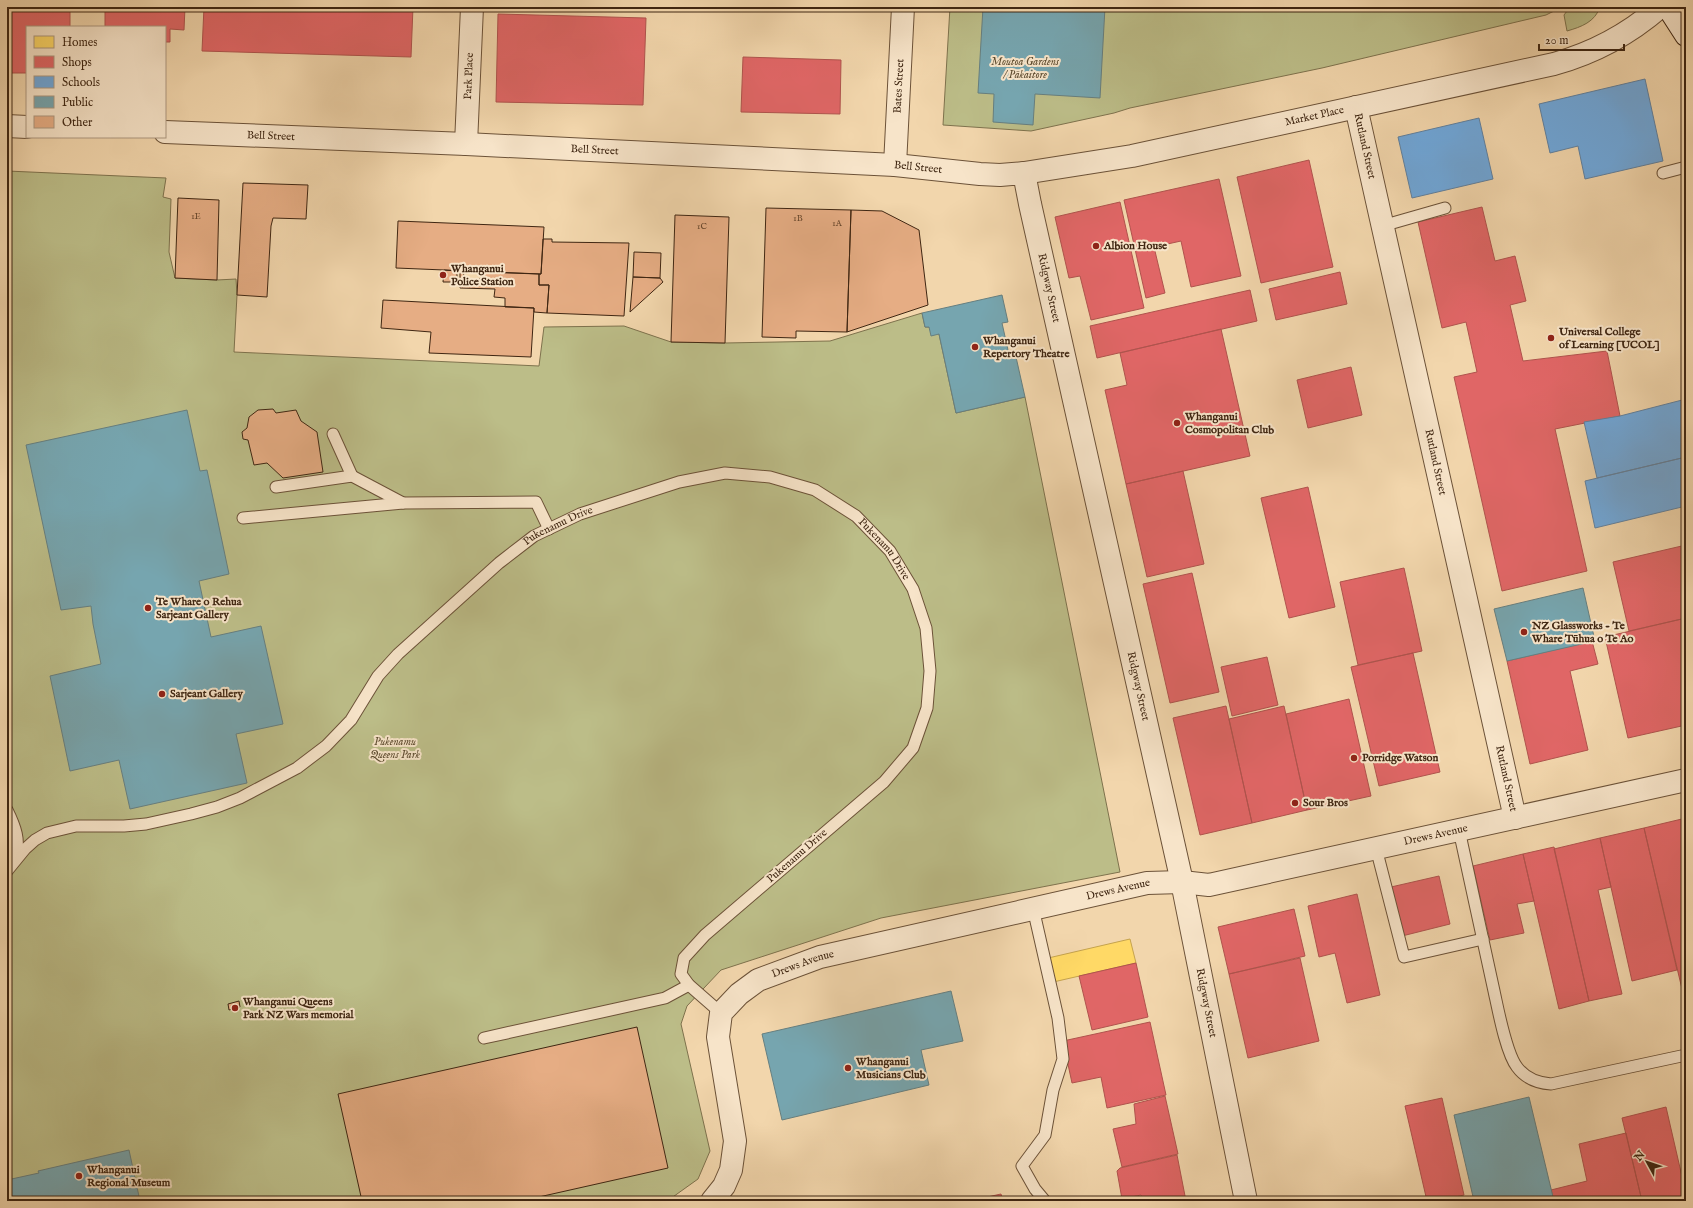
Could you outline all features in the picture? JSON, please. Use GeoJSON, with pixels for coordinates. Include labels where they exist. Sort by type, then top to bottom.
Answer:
{"type":"FeatureCollection","features":[{"type":"Feature","properties":{"kind":"street","name":"Park Place"},"geometry":{"type":"LineString","coordinates":[[466,144],[472,7]]}},
{"type":"Feature","properties":{"kind":"street","name":"Bates Street"},"geometry":{"type":"LineString","coordinates":[[895,165],[903,7]]}},
{"type":"Feature","properties":{"kind":"street","name":"Market Place"},"geometry":{"type":"LineString","coordinates":[[1024,173],[1132,156],[1576,58],[1625,34],[1660,7]]}},
{"type":"Feature","properties":{"kind":"street"},"geometry":{"type":"LineString","coordinates":[[1668,7],[1686,35]]}},
{"type":"Feature","properties":{"kind":"street","name":"Rutland Street"},"geometry":{"type":"LineString","coordinates":[[1356,107],[1515,818]]}},
{"type":"Feature","properties":{"kind":"street"},"geometry":{"type":"LineString","coordinates":[[7,126],[26,127]]}},
{"type":"Feature","properties":{"kind":"street","name":"Bell Street"},"geometry":{"type":"LineString","coordinates":[[166,132],[466,144],[895,165],[1000,175],[1024,173]]}},
{"type":"Feature","properties":{"kind":"street","name":"Ridgway Street"},"geometry":{"type":"LineString","coordinates":[[1024,173],[1182,882],[1246,1201]]}},
{"type":"Feature","properties":{"kind":"street","name":"Drews Avenue"},"geometry":{"type":"LineString","coordinates":[[721,1014],[739,994],[758,980],[820,957],[1147,883],[1182,882],[1209,885],[1686,780]]}},
{"type":"Feature","properties":{"kind":"street"},"geometry":{"type":"LineString","coordinates":[[712,1201],[724,1186],[730,1170],[735,1141],[718,1037],[721,1014]]}},
{"type":"Feature","properties":{"kind":"lane"},"geometry":{"type":"LineString","coordinates":[[1663,173],[1686,167]]}},
{"type":"Feature","properties":{"kind":"lane"},"geometry":{"type":"LineString","coordinates":[[1382,226],[1445,208]]}},
{"type":"Feature","properties":{"kind":"lane"},"geometry":{"type":"LineString","coordinates":[[333,434],[352,476],[403,504]]}},
{"type":"Feature","properties":{"kind":"lane","name":"Pukenamu Drive"},"geometry":{"type":"LineString","coordinates":[[7,871],[14,861],[35,840],[47,833],[76,826],[124,826],[146,824],[217,807],[266,785],[313,758],[339,734],[351,720],[378,676],[411,642],[499,563],[534,536],[580,514],[679,482],[725,473],[770,477],[816,490],[856,516],[890,551],[913,589],[926,628],[930,671],[927,708],[913,748],[884,782],[705,935],[684,958],[682,974],[690,985],[721,1014]]}},
{"type":"Feature","properties":{"kind":"lane"},"geometry":{"type":"LineString","coordinates":[[276,487],[352,476]]}},
{"type":"Feature","properties":{"kind":"lane"},"geometry":{"type":"LineString","coordinates":[[243,518],[403,504],[536,502],[549,529]]}},
{"type":"Feature","properties":{"kind":"lane"},"geometry":{"type":"LineString","coordinates":[[7,810],[17,833],[17,852],[14,861]]}},
{"type":"Feature","properties":{"kind":"lane"},"geometry":{"type":"LineString","coordinates":[[1459,830],[1499,1012],[1511,1058],[1517,1067],[1532,1080],[1538,1083],[1550,1084],[1686,1054]]}},
{"type":"Feature","properties":{"kind":"lane"},"geometry":{"type":"LineString","coordinates":[[1376,848],[1404,957],[1483,940]]}},
{"type":"Feature","properties":{"kind":"lane"},"geometry":{"type":"LineString","coordinates":[[1033,908],[1058,1018],[1063,1059],[1053,1090],[1045,1135],[1022,1166],[1035,1189],[1045,1201]]}},
{"type":"Feature","properties":{"kind":"lane"},"geometry":{"type":"LineString","coordinates":[[484,1038],[665,998],[690,985]]}},
{"type":"Feature","properties":{"kind":"green space","name":"Moutoa Gardens / Pākaitore"},"geometry":{"type":"Polygon","coordinates":[[[950,7],[1558,7],[1546,15],[1322,68],[1130,108],[1114,113],[1031,131],[943,125],[950,7]]]}},
{"type":"Feature","properties":{"kind":"green space"},"geometry":{"type":"Polygon","coordinates":[[[1570,7],[1600,7],[1595,17],[1587,23],[1567,31],[1564,15],[1570,7]]]}},
{"type":"Feature","properties":{"kind":"green space","name":"Pukenamu Queens Park"},"geometry":{"type":"Polygon","coordinates":[[[7,171],[166,178],[163,197],[171,199],[169,252],[175,278],[217,280],[236,279],[237,295],[234,352],[539,366],[544,327],[624,326],[671,342],[725,343],[830,341],[922,313],[925,327],[929,327],[939,334],[956,413],[1025,397],[1120,872],[881,918],[721,970],[687,1006],[681,1024],[710,1151],[698,1179],[670,1199],[659,1201],[7,1201],[7,171]]]}},
{"type":"Feature","properties":{"kind":"building: Homes"},"geometry":{"type":"Polygon","coordinates":[[[1130,939],[1136,963],[1049,983],[1044,959],[1130,939]]]}},
{"type":"Feature","properties":{"kind":"building: Shops"},"geometry":{"type":"Polygon","coordinates":[[[7,7],[70,7],[70,26],[26,26],[26,73],[7,73],[7,7]]]}},
{"type":"Feature","properties":{"kind":"building: Shops"},"geometry":{"type":"Polygon","coordinates":[[[105,7],[185,7],[184,30],[170,29],[170,42],[166,42],[166,26],[105,26],[105,7]]]}},
{"type":"Feature","properties":{"kind":"building: Shops"},"geometry":{"type":"Polygon","coordinates":[[[204,7],[413,7],[411,57],[202,51],[204,7]]]}},
{"type":"Feature","properties":{"kind":"building: Shops"},"geometry":{"type":"Polygon","coordinates":[[[498,14],[646,18],[643,105],[496,102],[498,14]]]}},
{"type":"Feature","properties":{"kind":"building: Shops"},"geometry":{"type":"Polygon","coordinates":[[[743,57],[841,60],[840,114],[741,112],[743,57]]]}},
{"type":"Feature","properties":{"kind":"building: Shops"},"geometry":{"type":"Polygon","coordinates":[[[1309,160],[1333,267],[1261,283],[1237,177],[1309,160]]]}},
{"type":"Feature","properties":{"kind":"building: Shops"},"geometry":{"type":"Polygon","coordinates":[[[1219,179],[1241,276],[1191,287],[1181,241],[1154,247],[1165,293],[1146,298],[1124,200],[1219,179]]]}},
{"type":"Feature","properties":{"kind":"building: Shops","name":"Albion House"},"geometry":{"type":"Polygon","coordinates":[[[1120,202],[1144,308],[1091,320],[1080,276],[1069,278],[1055,217],[1120,202]]]}},
{"type":"Feature","properties":{"kind":"building: Shops"},"geometry":{"type":"Polygon","coordinates":[[[1482,207],[1495,261],[1515,256],[1526,301],[1510,305],[1523,361],[1607,351],[1620,416],[1555,429],[1587,571],[1502,591],[1454,377],[1477,372],[1466,322],[1442,328],[1418,222],[1482,207]]]}},
{"type":"Feature","properties":{"kind":"building: Shops"},"geometry":{"type":"Polygon","coordinates":[[[1340,272],[1347,304],[1276,320],[1269,289],[1340,272]]]}},
{"type":"Feature","properties":{"kind":"building: Shops"},"geometry":{"type":"Polygon","coordinates":[[[1250,290],[1257,321],[1097,358],[1090,326],[1250,290]]]}},
{"type":"Feature","properties":{"kind":"building: Shops","name":"Whanganui Cosmopolitan Club"},"geometry":{"type":"Polygon","coordinates":[[[1221,329],[1250,456],[1126,484],[1105,390],[1127,385],[1120,353],[1221,329]]]}},
{"type":"Feature","properties":{"kind":"building: Shops"},"geometry":{"type":"Polygon","coordinates":[[[1351,367],[1362,415],[1308,428],[1297,380],[1351,367]]]}},
{"type":"Feature","properties":{"kind":"building: Shops"},"geometry":{"type":"Polygon","coordinates":[[[1183,471],[1204,564],[1147,577],[1126,484],[1183,471]]]}},
{"type":"Feature","properties":{"kind":"building: Shops"},"geometry":{"type":"Polygon","coordinates":[[[1308,487],[1335,607],[1289,618],[1261,498],[1308,487]]]}},
{"type":"Feature","properties":{"kind":"building: Shops"},"geometry":{"type":"Polygon","coordinates":[[[1686,545],[1686,618],[1629,631],[1613,562],[1686,545]]]}},
{"type":"Feature","properties":{"kind":"building: Shops"},"geometry":{"type":"Polygon","coordinates":[[[1404,568],[1422,651],[1358,665],[1340,582],[1404,568]]]}},
{"type":"Feature","properties":{"kind":"building: Shops"},"geometry":{"type":"Polygon","coordinates":[[[1192,573],[1219,692],[1170,703],[1143,584],[1192,573]]]}},
{"type":"Feature","properties":{"kind":"building: Shops"},"geometry":{"type":"Polygon","coordinates":[[[1686,618],[1686,725],[1628,738],[1605,637],[1686,618]]]}},
{"type":"Feature","properties":{"kind":"building: Shops"},"geometry":{"type":"Polygon","coordinates":[[[1592,641],[1598,664],[1570,671],[1588,750],[1530,764],[1507,661],[1592,641]]]}},
{"type":"Feature","properties":{"kind":"building: Shops"},"geometry":{"type":"Polygon","coordinates":[[[1413,653],[1440,772],[1379,786],[1351,667],[1413,653]]]}},
{"type":"Feature","properties":{"kind":"building: Shops"},"geometry":{"type":"Polygon","coordinates":[[[1267,657],[1278,705],[1232,716],[1221,667],[1267,657]]]}},
{"type":"Feature","properties":{"kind":"building: Shops"},"geometry":{"type":"Polygon","coordinates":[[[1349,699],[1371,796],[1307,810],[1286,714],[1349,699]]]}},
{"type":"Feature","properties":{"kind":"building: Shops"},"geometry":{"type":"Polygon","coordinates":[[[1226,706],[1252,823],[1200,835],[1173,718],[1226,706]]]}},
{"type":"Feature","properties":{"kind":"building: Shops"},"geometry":{"type":"Polygon","coordinates":[[[1284,706],[1307,810],[1252,823],[1229,719],[1284,706]]]}},
{"type":"Feature","properties":{"kind":"building: Shops"},"geometry":{"type":"Polygon","coordinates":[[[1686,818],[1686,988],[1682,989],[1644,828],[1686,818]]]}},
{"type":"Feature","properties":{"kind":"building: Shops"},"geometry":{"type":"Polygon","coordinates":[[[1644,828],[1677,970],[1632,981],[1600,838],[1644,828]]]}},
{"type":"Feature","properties":{"kind":"building: Shops"},"geometry":{"type":"Polygon","coordinates":[[[1600,838],[1611,887],[1598,890],[1622,994],[1589,1001],[1554,849],[1600,838]]]}},
{"type":"Feature","properties":{"kind":"building: Shops"},"geometry":{"type":"Polygon","coordinates":[[[1554,847],[1589,1001],[1559,1009],[1523,854],[1554,847]]]}},
{"type":"Feature","properties":{"kind":"building: Shops"},"geometry":{"type":"Polygon","coordinates":[[[1523,854],[1534,901],[1517,904],[1524,933],[1490,940],[1473,866],[1523,854]]]}},
{"type":"Feature","properties":{"kind":"building: Shops"},"geometry":{"type":"Polygon","coordinates":[[[1439,876],[1450,924],[1402,936],[1391,887],[1439,876]]]}},
{"type":"Feature","properties":{"kind":"building: Shops"},"geometry":{"type":"Polygon","coordinates":[[[1357,894],[1380,995],[1347,1003],[1335,953],[1319,957],[1308,906],[1357,894]]]}},
{"type":"Feature","properties":{"kind":"building: Shops"},"geometry":{"type":"Polygon","coordinates":[[[1294,909],[1305,956],[1229,974],[1218,927],[1294,909]]]}},
{"type":"Feature","properties":{"kind":"building: Shops"},"geometry":{"type":"Polygon","coordinates":[[[1300,958],[1319,1041],[1248,1058],[1229,974],[1300,958]]]}},
{"type":"Feature","properties":{"kind":"building: Shops"},"geometry":{"type":"Polygon","coordinates":[[[1136,963],[1148,1017],[1092,1030],[1079,976],[1136,963]]]}},
{"type":"Feature","properties":{"kind":"building: Shops"},"geometry":{"type":"Polygon","coordinates":[[[1150,1022],[1166,1095],[1107,1108],[1101,1077],[1072,1083],[1063,1041],[1150,1022]]]}},
{"type":"Feature","properties":{"kind":"building: Shops"},"geometry":{"type":"Polygon","coordinates":[[[1165,1096],[1178,1154],[1122,1167],[1113,1129],[1136,1124],[1134,1104],[1165,1096]]]}},
{"type":"Feature","properties":{"kind":"building: Shops"},"geometry":{"type":"Polygon","coordinates":[[[1442,1098],[1464,1195],[1438,1201],[1427,1201],[1405,1106],[1442,1098]]]}},
{"type":"Feature","properties":{"kind":"building: Shops"},"geometry":{"type":"Polygon","coordinates":[[[1666,1107],[1686,1194],[1686,1201],[1642,1201],[1622,1118],[1666,1107]]]}},
{"type":"Feature","properties":{"kind":"building: Shops"},"geometry":{"type":"Polygon","coordinates":[[[1626,1133],[1642,1201],[1554,1201],[1551,1190],[1587,1181],[1579,1144],[1626,1133]]]}},
{"type":"Feature","properties":{"kind":"building: Shops"},"geometry":{"type":"Polygon","coordinates":[[[1177,1155],[1186,1201],[1143,1201],[1141,1195],[1122,1199],[1117,1171],[1120,1168],[1177,1155]]]}},
{"type":"Feature","properties":{"kind":"building: Shops"},"geometry":{"type":"Polygon","coordinates":[[[1686,1170],[1686,1194],[1681,1171],[1686,1170]]]}},
{"type":"Feature","properties":{"kind":"building: Shops"},"geometry":{"type":"Polygon","coordinates":[[[1001,1194],[1003,1201],[969,1201],[1001,1194]]]}},
{"type":"Feature","properties":{"kind":"building: Schools"},"geometry":{"type":"Polygon","coordinates":[[[1645,79],[1663,161],[1585,179],[1578,146],[1550,153],[1539,104],[1645,79]]]}},
{"type":"Feature","properties":{"kind":"building: Schools"},"geometry":{"type":"Polygon","coordinates":[[[1479,118],[1493,179],[1412,198],[1398,137],[1479,118]]]}},
{"type":"Feature","properties":{"kind":"building: Schools"},"geometry":{"type":"Polygon","coordinates":[[[1686,399],[1686,457],[1597,478],[1584,422],[1620,416],[1686,399]]]}},
{"type":"Feature","properties":{"kind":"building: Schools"},"geometry":{"type":"Polygon","coordinates":[[[1686,457],[1686,506],[1595,528],[1585,481],[1686,457]]]}},
{"type":"Feature","properties":{"kind":"building: Public"},"geometry":{"type":"Polygon","coordinates":[[[983,7],[1105,7],[1100,98],[1035,94],[1033,125],[993,122],[994,94],[978,93],[983,7]]]}},
{"type":"Feature","properties":{"kind":"building: Public","name":"Whanganui Repertory Theatre"},"geometry":{"type":"Polygon","coordinates":[[[1002,295],[1008,322],[1002,323],[1010,359],[1016,357],[1025,397],[956,413],[939,334],[931,336],[929,327],[925,327],[922,313],[1002,295]]]}},
{"type":"Feature","properties":{"kind":"building: Public","name":"Te Whare o Rehua Sarjeant Gallery"},"geometry":{"type":"Polygon","coordinates":[[[187,410],[200,471],[207,470],[229,574],[199,581],[211,637],[261,626],[283,724],[236,734],[247,783],[130,809],[119,760],[70,771],[50,676],[101,664],[91,606],[61,610],[26,445],[187,410]]]}},
{"type":"Feature","properties":{"kind":"building: Public"},"geometry":{"type":"Polygon","coordinates":[[[1583,588],[1595,641],[1507,661],[1494,609],[1583,588]]]}},
{"type":"Feature","properties":{"kind":"building: Public","name":"Whanganui Musicians Club"},"geometry":{"type":"Polygon","coordinates":[[[951,991],[963,1041],[921,1050],[929,1085],[782,1120],[762,1034],[951,991]]]}},
{"type":"Feature","properties":{"kind":"building: Public"},"geometry":{"type":"Polygon","coordinates":[[[1529,1097],[1554,1201],[1474,1201],[1454,1115],[1529,1097]]]}},
{"type":"Feature","properties":{"kind":"building: Public","name":"Whanganui Regional Museum"},"geometry":{"type":"Polygon","coordinates":[[[129,1150],[140,1201],[7,1201],[7,1180],[39,1173],[38,1171],[129,1150]]]}},
{"type":"Feature","properties":{"kind":"building: Other"},"geometry":{"type":"Polygon","coordinates":[[[243,183],[308,185],[306,219],[273,218],[271,226],[267,297],[237,295],[243,183]]]}},
{"type":"Feature","properties":{"kind":"building: Other"},"geometry":{"type":"Polygon","coordinates":[[[178,198],[219,200],[217,280],[175,278],[178,198]]]}},
{"type":"Feature","properties":{"kind":"building: Other"},"geometry":{"type":"Polygon","coordinates":[[[766,208],[851,210],[847,332],[796,331],[796,338],[762,337],[766,208]]]}},
{"type":"Feature","properties":{"kind":"building: Other"},"geometry":{"type":"Polygon","coordinates":[[[851,210],[882,211],[919,230],[928,305],[847,332],[851,210]]]}},
{"type":"Feature","properties":{"kind":"building: Other"},"geometry":{"type":"Polygon","coordinates":[[[675,215],[729,217],[725,343],[671,342],[675,215]]]}},
{"type":"Feature","properties":{"kind":"building: Other"},"geometry":{"type":"Polygon","coordinates":[[[398,221],[544,227],[541,274],[396,268],[398,221]]]}},
{"type":"Feature","properties":{"kind":"building: Other"},"geometry":{"type":"Polygon","coordinates":[[[543,239],[552,239],[552,242],[629,243],[624,316],[547,313],[549,285],[539,285],[543,239]]]}},
{"type":"Feature","properties":{"kind":"building: Other"},"geometry":{"type":"Polygon","coordinates":[[[634,252],[661,253],[660,278],[633,277],[634,252]]]}},
{"type":"Feature","properties":{"kind":"building: Other"},"geometry":{"type":"Polygon","coordinates":[[[444,270],[457,271],[457,282],[443,282],[444,270]]]}},
{"type":"Feature","properties":{"kind":"building: Other"},"geometry":{"type":"Polygon","coordinates":[[[460,271],[464,271],[463,283],[473,283],[481,278],[481,272],[539,274],[539,285],[549,285],[547,313],[534,312],[534,308],[505,307],[505,298],[494,297],[495,289],[460,288],[460,271]]]}},
{"type":"Feature","properties":{"kind":"building: Other"},"geometry":{"type":"Polygon","coordinates":[[[633,277],[660,278],[663,282],[630,312],[633,277]]]}},
{"type":"Feature","properties":{"kind":"building: Other"},"geometry":{"type":"Polygon","coordinates":[[[383,300],[534,308],[531,357],[429,353],[431,332],[381,328],[383,300]]]}},
{"type":"Feature","properties":{"kind":"building: Other"},"geometry":{"type":"Polygon","coordinates":[[[273,409],[276,413],[296,410],[301,421],[317,432],[323,472],[283,478],[267,463],[254,465],[248,440],[243,439],[242,432],[247,428],[249,417],[258,410],[273,409]]]}},
{"type":"Feature","properties":{"kind":"building: Other"},"geometry":{"type":"Polygon","coordinates":[[[239,1001],[240,1007],[229,1010],[228,1004],[239,1001]]]}},
{"type":"Feature","properties":{"kind":"building: Other"},"geometry":{"type":"Polygon","coordinates":[[[637,1027],[668,1168],[521,1201],[362,1201],[338,1094],[637,1027]]]}},
{"type":"Feature","properties":{"kind":"place","name":"Albion House"},"geometry":{"type":"Point","coordinates":[1096,246]}},
{"type":"Feature","properties":{"kind":"place","name":"Whanganui Police Station"},"geometry":{"type":"Point","coordinates":[443,275]}},
{"type":"Feature","properties":{"kind":"place","name":"Universal College of Learning [UCOL]"},"geometry":{"type":"Point","coordinates":[1551,338]}},
{"type":"Feature","properties":{"kind":"place","name":"Whanganui Repertory Theatre"},"geometry":{"type":"Point","coordinates":[975,347]}},
{"type":"Feature","properties":{"kind":"place","name":"Whanganui Cosmopolitan Club"},"geometry":{"type":"Point","coordinates":[1177,423]}},
{"type":"Feature","properties":{"kind":"place","name":"Te Whare o Rehua Sarjeant Gallery"},"geometry":{"type":"Point","coordinates":[148,608]}},
{"type":"Feature","properties":{"kind":"place","name":"NZ Glassworks - Te Whare Tūhua o Te Ao"},"geometry":{"type":"Point","coordinates":[1524,632]}},
{"type":"Feature","properties":{"kind":"place","name":"Sarjeant Gallery"},"geometry":{"type":"Point","coordinates":[162,694]}},
{"type":"Feature","properties":{"kind":"place","name":"Porridge Watson"},"geometry":{"type":"Point","coordinates":[1354,758]}},
{"type":"Feature","properties":{"kind":"place","name":"Sour Bros"},"geometry":{"type":"Point","coordinates":[1295,803]}},
{"type":"Feature","properties":{"kind":"place","name":"Whanganui Queens Park NZ Wars memorial"},"geometry":{"type":"Point","coordinates":[235,1008]}},
{"type":"Feature","properties":{"kind":"place","name":"Whanganui Musicians Club"},"geometry":{"type":"Point","coordinates":[848,1068]}},
{"type":"Feature","properties":{"kind":"place","name":"Whanganui Regional Museum"},"geometry":{"type":"Point","coordinates":[79,1176]}}]}
